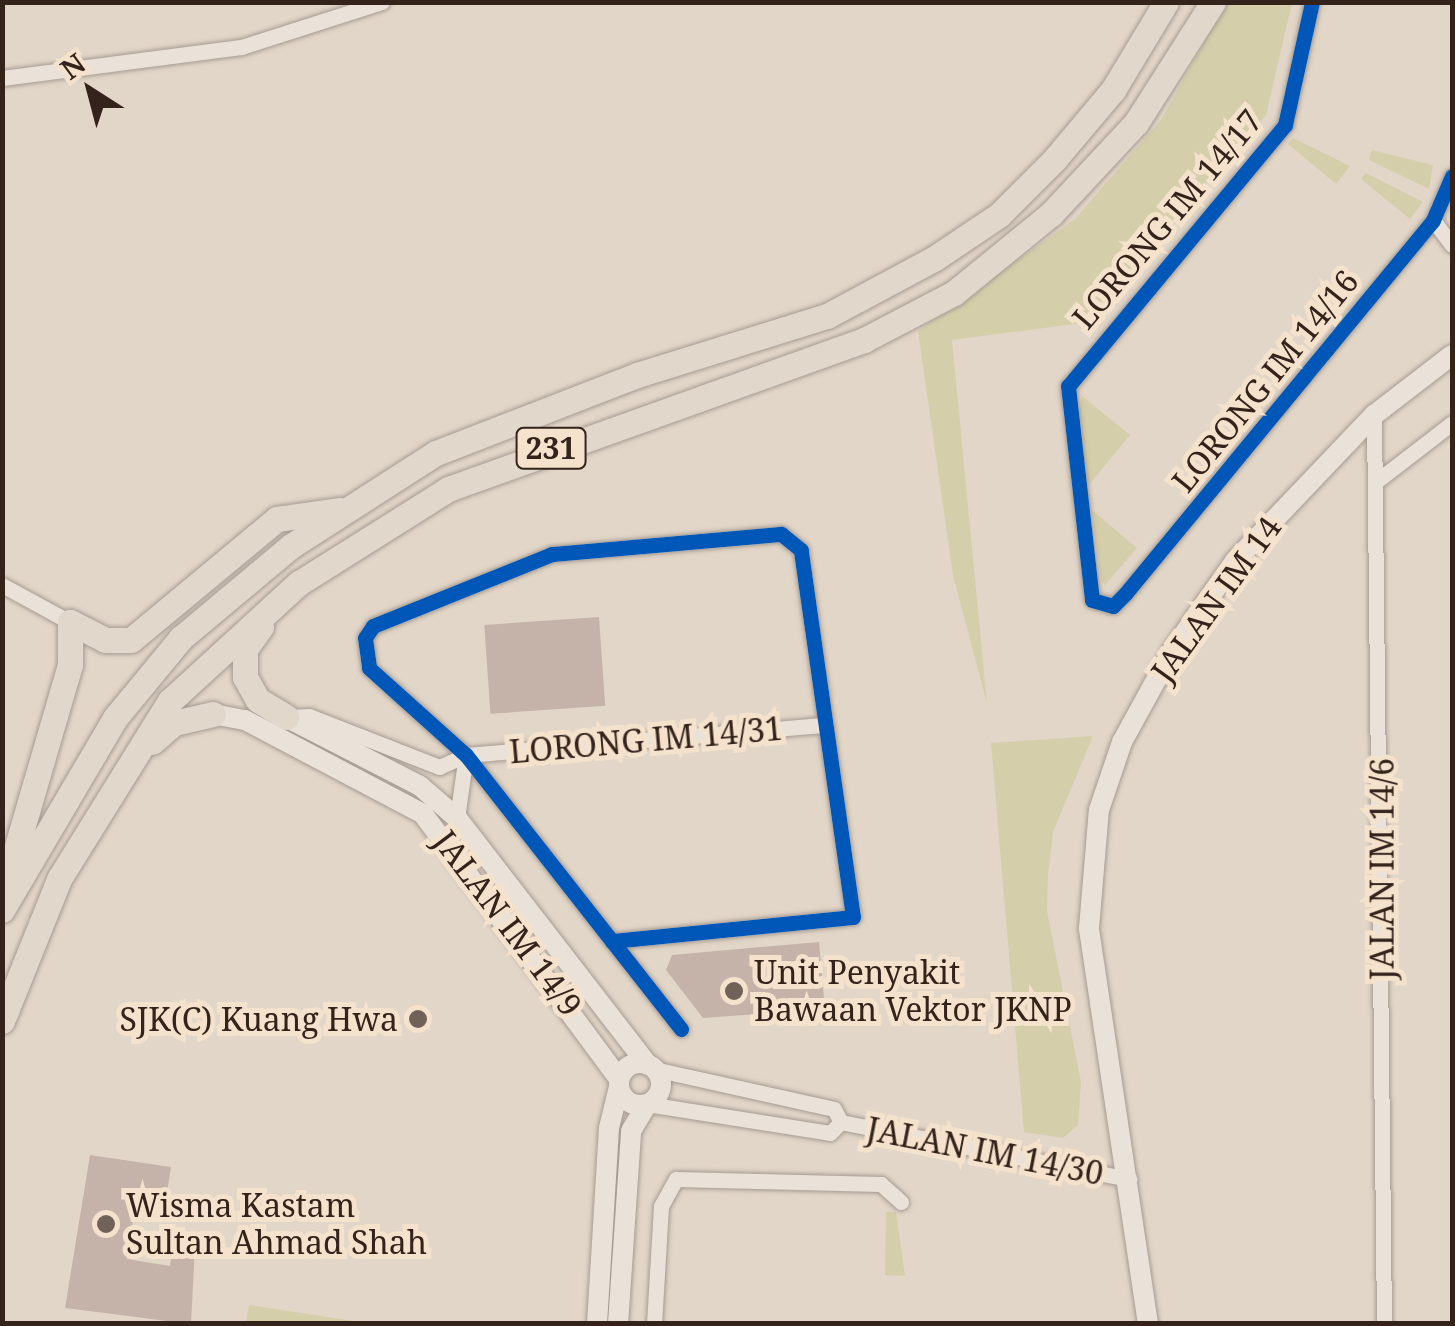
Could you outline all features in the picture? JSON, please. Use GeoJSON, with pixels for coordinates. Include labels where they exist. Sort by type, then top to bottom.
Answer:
{"type":"FeatureCollection","features":[{"type":"Feature","properties":{"kind":"main road","name":"231"},"geometry":{"type":"LineString","coordinates":[[2,910],[114,718],[180,638],[342,510],[436,453],[637,375],[827,316],[935,258],[999,215],[1054,160],[1113,90],[1166,2]]}},
{"type":"Feature","properties":{"kind":"main road","name":"231"},"geometry":{"type":"LineString","coordinates":[[2,1021],[59,879],[131,760],[194,674],[328,560],[448,489],[864,340],[954,294],[1052,214],[1136,123],[1213,2]]}},
{"type":"Feature","properties":{"kind":"main road"},"geometry":{"type":"LineString","coordinates":[[2,899],[70,665],[70,622],[104,640],[131,640],[277,519],[342,510]]}},
{"type":"Feature","properties":{"kind":"main road"},"geometry":{"type":"LineString","coordinates":[[286,717],[251,692],[245,649],[328,560]]}},
{"type":"Feature","properties":{"kind":"main road"},"geometry":{"type":"LineString","coordinates":[[131,760],[174,723],[213,714]]}},
{"type":"Feature","properties":{"kind":"street"},"geometry":{"type":"LineString","coordinates":[[2,78],[242,47],[382,2]]}},
{"type":"Feature","properties":{"kind":"street","name":"LORONG IM 14/17"},"geometry":{"type":"LineString","coordinates":[[1102,606],[1086,586],[1065,406],[1075,373],[1285,125],[1312,2]]}},
{"type":"Feature","properties":{"kind":"street","name":"LORONG IM 14/16"},"geometry":{"type":"LineString","coordinates":[[1102,606],[1118,602],[1433,220],[1452,176]]}},
{"type":"Feature","properties":{"kind":"street"},"geometry":{"type":"LineString","coordinates":[[1433,220],[1452,245]]}},
{"type":"Feature","properties":{"kind":"street","name":"JALAN IM 14"},"geometry":{"type":"LineString","coordinates":[[1148,1324],[1089,928],[1099,810],[1122,742],[1172,651],[1235,561],[1374,415],[1452,355]]}},
{"type":"Feature","properties":{"kind":"street","name":"JALAN IM 14/6"},"geometry":{"type":"LineString","coordinates":[[1374,415],[1378,480],[1384,1324]]}},
{"type":"Feature","properties":{"kind":"street"},"geometry":{"type":"LineString","coordinates":[[1378,480],[1452,423]]}},
{"type":"Feature","properties":{"kind":"street"},"geometry":{"type":"LineString","coordinates":[[612,942],[853,918],[801,550],[781,534],[552,554],[373,626],[363,654],[370,668],[466,755],[612,942],[681,1029]]}},
{"type":"Feature","properties":{"kind":"street"},"geometry":{"type":"LineString","coordinates":[[2,586],[70,622]]}},
{"type":"Feature","properties":{"kind":"street","name":"JALAN IM 14/9"},"geometry":{"type":"LineString","coordinates":[[213,714],[245,720],[423,814],[619,1083]]}},
{"type":"Feature","properties":{"kind":"street","name":"LORONG IM 14/31"},"geometry":{"type":"LineString","coordinates":[[286,717],[309,716],[422,765],[440,767],[466,755],[826,725]]}},
{"type":"Feature","properties":{"kind":"street","name":"JALAN IM 14/9"},"geometry":{"type":"LineString","coordinates":[[286,717],[420,786],[456,818],[651,1067]]}},
{"type":"Feature","properties":{"kind":"street"},"geometry":{"type":"LineString","coordinates":[[456,818],[466,755]]}},
{"type":"Feature","properties":{"kind":"street"},"geometry":{"type":"LineString","coordinates":[[597,1324],[609,1128],[619,1083],[628,1067],[651,1067],[660,1088],[631,1131],[618,1324]]}},
{"type":"Feature","properties":{"kind":"street","name":"JALAN IM 14/30"},"geometry":{"type":"LineString","coordinates":[[651,1067],[834,1109],[842,1122],[1129,1180]]}},
{"type":"Feature","properties":{"kind":"street"},"geometry":{"type":"LineString","coordinates":[[619,1083],[626,1100],[647,1104]]}},
{"type":"Feature","properties":{"kind":"street","name":"JALAN IM 14/30"},"geometry":{"type":"LineString","coordinates":[[647,1104],[830,1133],[842,1122]]}},
{"type":"Feature","properties":{"kind":"street"},"geometry":{"type":"LineString","coordinates":[[654,1324],[661,1206],[668,1184],[689,1176],[881,1184],[902,1202]]}},
{"type":"Feature","properties":{"kind":"shaded area"},"geometry":{"type":"Polygon","coordinates":[[[1226,3],[1292,3],[1266,115],[1082,323],[952,340],[987,704],[953,575],[918,331],[1074,220],[1161,120],[1226,3]]]}},
{"type":"Feature","properties":{"kind":"shaded area"},"geometry":{"type":"Polygon","coordinates":[[[1293,138],[1350,166],[1336,184],[1288,144],[1293,138]]]}},
{"type":"Feature","properties":{"kind":"shaded area"},"geometry":{"type":"Polygon","coordinates":[[[1372,150],[1433,165],[1429,189],[1369,160],[1372,150]]]}},
{"type":"Feature","properties":{"kind":"shaded area"},"geometry":{"type":"Polygon","coordinates":[[[1366,173],[1423,202],[1410,219],[1361,179],[1366,173]]]}},
{"type":"Feature","properties":{"kind":"shaded area"},"geometry":{"type":"Polygon","coordinates":[[[1082,396],[1130,435],[1088,486],[1079,413],[1082,396]]]}},
{"type":"Feature","properties":{"kind":"shaded area"},"geometry":{"type":"Polygon","coordinates":[[[1092,510],[1137,548],[1105,585],[1101,581],[1092,510]]]}},
{"type":"Feature","properties":{"kind":"shaded area"},"geometry":{"type":"Polygon","coordinates":[[[1093,736],[1053,832],[1048,875],[1047,911],[1081,1082],[1078,1125],[1063,1138],[1024,1132],[991,743],[1093,736]]]}},
{"type":"Feature","properties":{"kind":"shaded area"},"geometry":{"type":"Polygon","coordinates":[[[886,1212],[896,1212],[905,1276],[885,1275],[886,1212]]]}},
{"type":"Feature","properties":{"kind":"shaded area"},"geometry":{"type":"Polygon","coordinates":[[[249,1305],[366,1323],[246,1323],[249,1305]]]}},
{"type":"Feature","properties":{"kind":"building"},"geometry":{"type":"Polygon","coordinates":[[[599,617],[605,706],[490,714],[484,625],[599,617]]]}},
{"type":"Feature","properties":{"kind":"building","name":"Unit Penyakit Bawaan Vektor JKNP"},"geometry":{"type":"Polygon","coordinates":[[[819,942],[825,1009],[703,1018],[666,970],[672,955],[819,942]]]}},
{"type":"Feature","properties":{"kind":"building","name":"Wisma Kastam Sultan Ahmad Shah"},"geometry":{"type":"Polygon","coordinates":[[[90,1155],[171,1167],[165,1205],[136,1200],[127,1259],[170,1266],[173,1243],[195,1246],[191,1324],[65,1308],[90,1155]]]}},
{"type":"Feature","properties":{"kind":"cycle path"},"geometry":{"type":"LineString","coordinates":[[1312,2],[1285,125],[1068,386],[1092,600],[1113,606],[1125,594],[1433,220],[1452,176]]}},
{"type":"Feature","properties":{"kind":"cycle path"},"geometry":{"type":"LineString","coordinates":[[612,941],[853,917],[801,550],[781,534],[552,554],[373,626],[365,638],[369,668],[466,755],[681,1029]]}},
{"type":"Feature","properties":{"kind":"place","name":"Unit Penyakit Bawaan Vektor JKNP"},"geometry":{"type":"Point","coordinates":[734,991]}},
{"type":"Feature","properties":{"kind":"place","name":"SJK(C) Kuang Hwa"},"geometry":{"type":"Point","coordinates":[418,1019]}},
{"type":"Feature","properties":{"kind":"place","name":"Wisma Kastam Sultan Ahmad Shah"},"geometry":{"type":"Point","coordinates":[106,1224]}}]}
